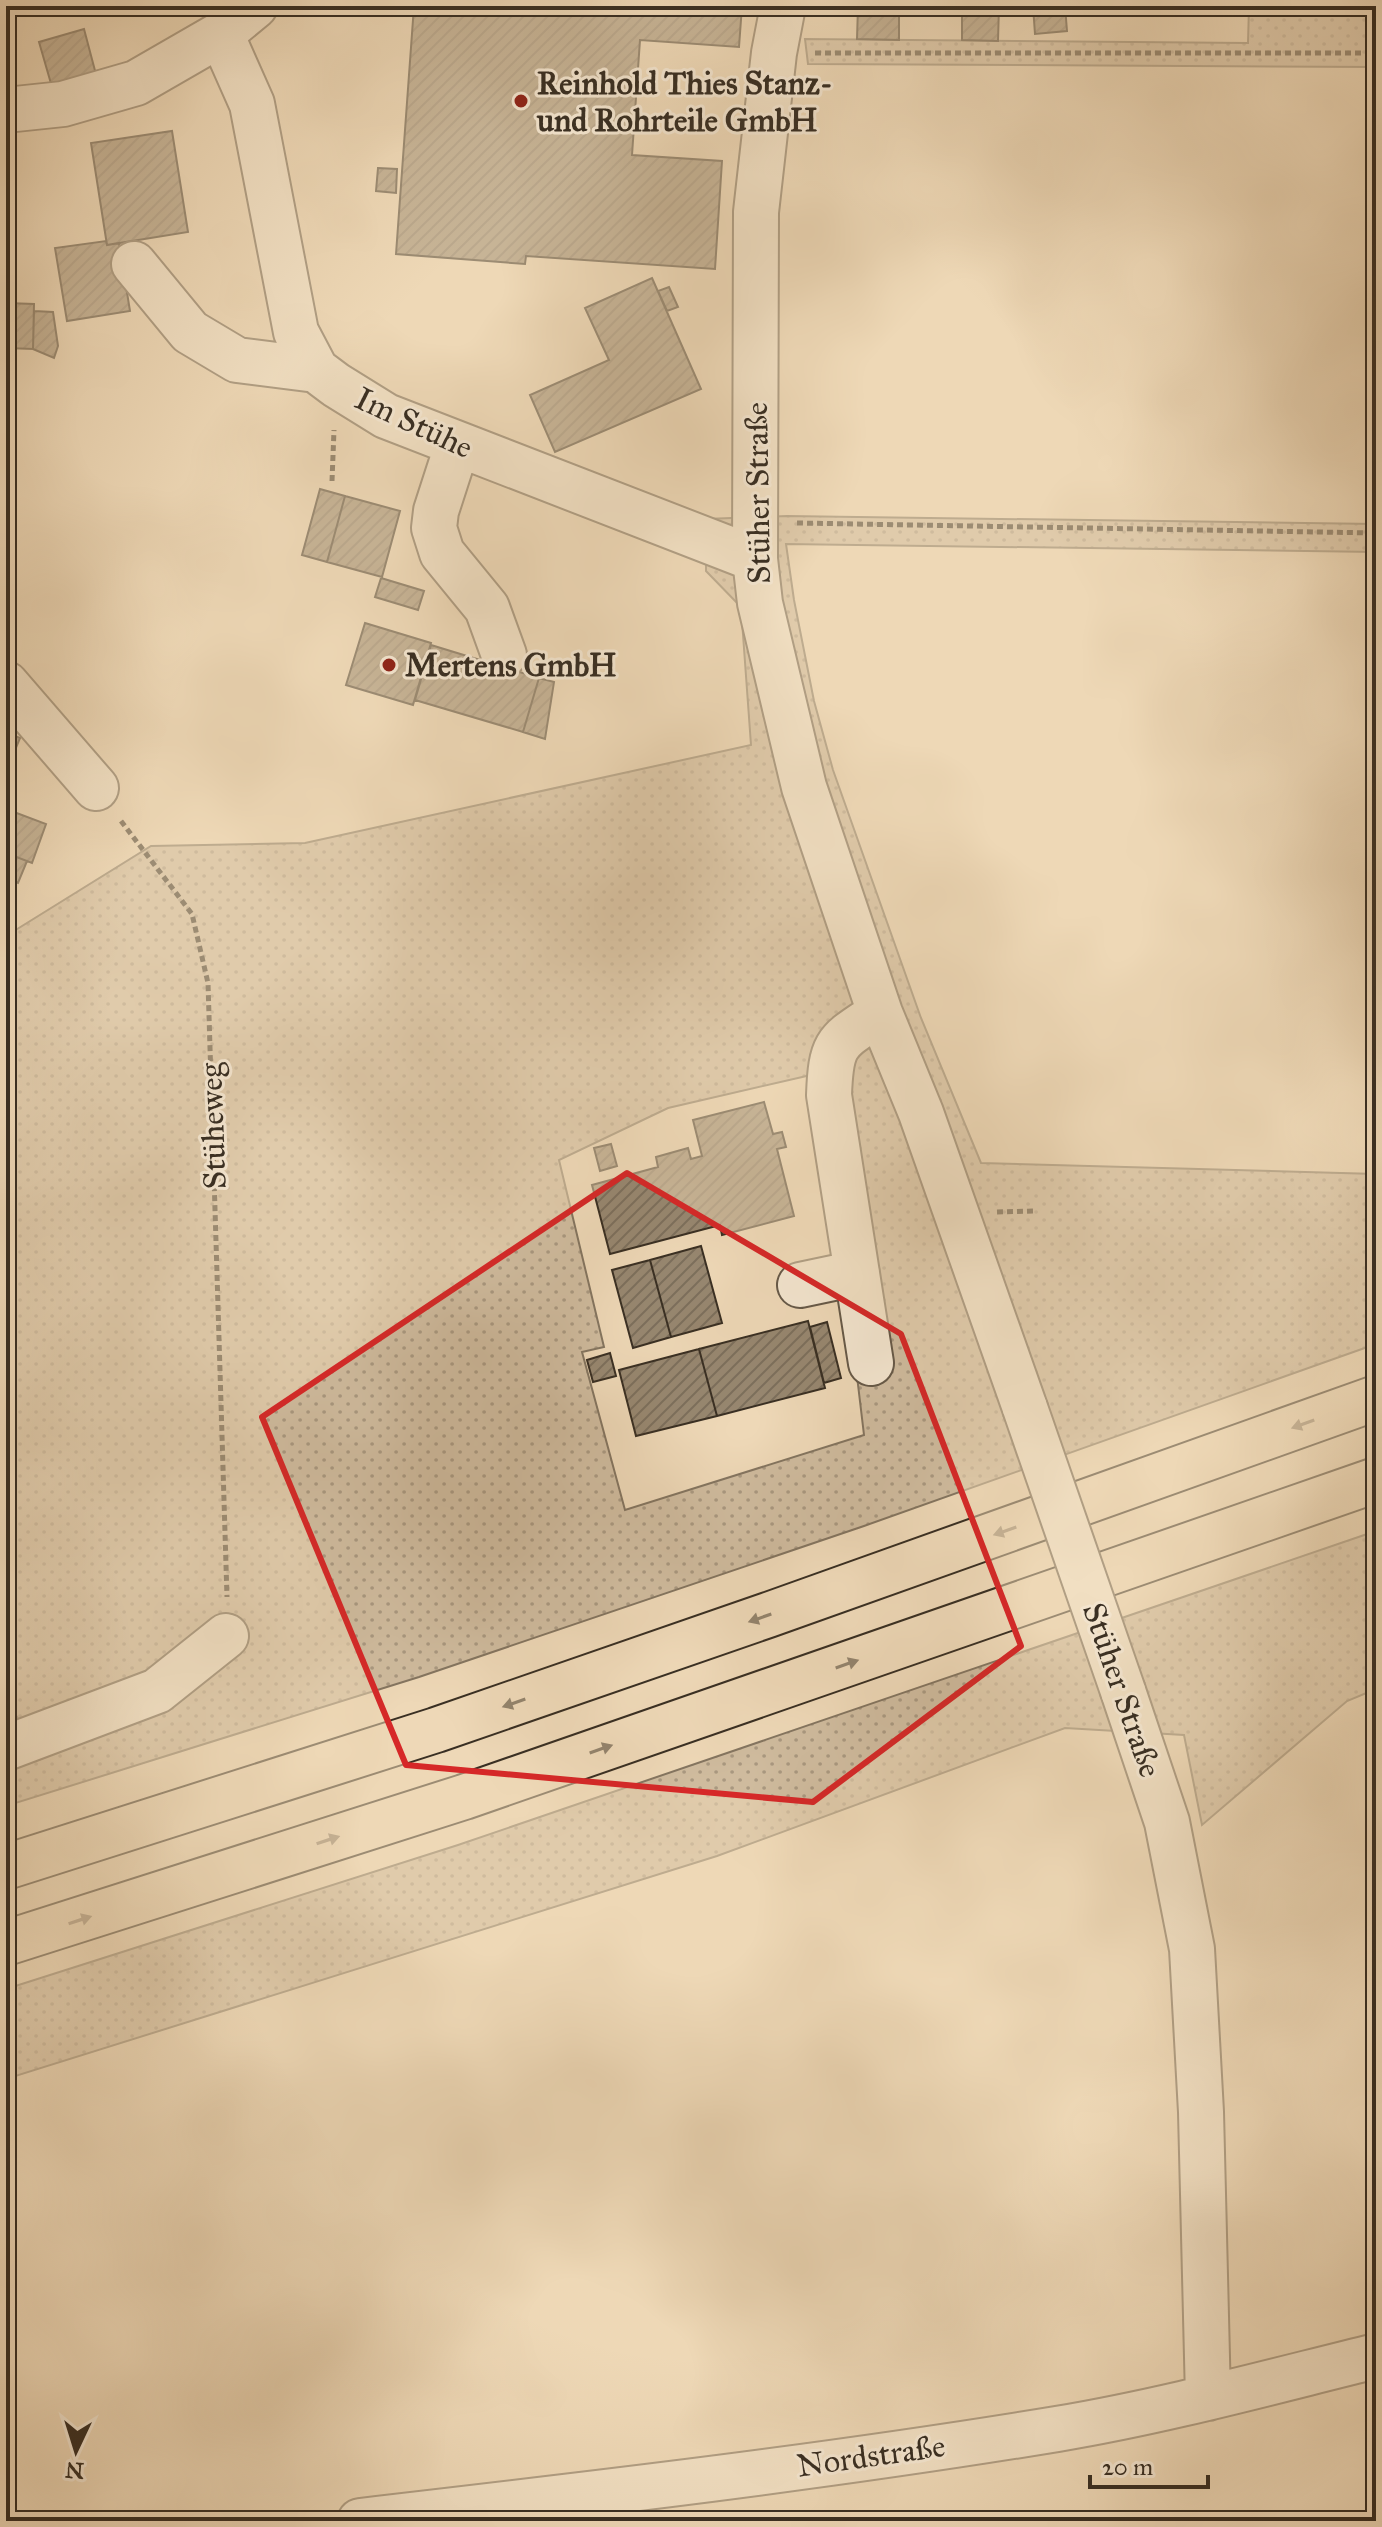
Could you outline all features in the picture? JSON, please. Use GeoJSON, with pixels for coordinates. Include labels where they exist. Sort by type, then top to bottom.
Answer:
{"type":"FeatureCollection","features":[{"type":"Feature","properties":{"kind":"highway"},"geometry":{"type":"LineString","coordinates":[[6,1867],[436,1730],[798,1605],[1376,1398]]}},
{"type":"Feature","properties":{"kind":"highway"},"geometry":{"type":"LineString","coordinates":[[6,1943],[464,1797],[1376,1480]]}},
{"type":"Feature","properties":{"kind":"street"},"geometry":{"type":"LineString","coordinates":[[6,110],[63,104],[136,83],[221,34],[255,6]]}},
{"type":"Feature","properties":{"kind":"street","name":"Stüher Straße"},"geometry":{"type":"LineString","coordinates":[[783,6],[774,53],[756,212],[756,540],[760,603],[804,787],[880,1013],[921,1113],[1167,1822],[1192,1949],[1201,2112],[1208,2398]]}},
{"type":"Feature","properties":{"kind":"street","name":"Im Stühe"},"geometry":{"type":"LineString","coordinates":[[221,34],[252,104],[296,332],[316,370],[386,416],[457,446],[756,540]]}},
{"type":"Feature","properties":{"kind":"street"},"geometry":{"type":"LineString","coordinates":[[134,264],[190,332],[237,360],[316,370]]}},
{"type":"Feature","properties":{"kind":"street"},"geometry":{"type":"LineString","coordinates":[[457,446],[436,511],[434,528],[442,553],[487,608],[504,655]]}},
{"type":"Feature","properties":{"kind":"street"},"geometry":{"type":"LineString","coordinates":[[6,684],[96,788]]}},
{"type":"Feature","properties":{"kind":"street"},"geometry":{"type":"LineString","coordinates":[[871,1363],[829,1095],[830,1062],[841,1040],[880,1013]]}},
{"type":"Feature","properties":{"kind":"street"},"geometry":{"type":"LineString","coordinates":[[800,1285],[857,1273]]}},
{"type":"Feature","properties":{"kind":"street"},"geometry":{"type":"LineString","coordinates":[[6,1748],[157,1691],[226,1636]]}},
{"type":"Feature","properties":{"kind":"street","name":"Nordstraße"},"geometry":{"type":"LineString","coordinates":[[360,2521],[656,2487],[1059,2428],[1208,2398],[1376,2356]]}},
{"type":"Feature","properties":{"kind":"path"},"geometry":{"type":"LineString","coordinates":[[774,53],[1376,53]]}},
{"type":"Feature","properties":{"kind":"path"},"geometry":{"type":"LineString","coordinates":[[756,540],[1376,533]]}},
{"type":"Feature","properties":{"kind":"path","name":"Stüheweg"},"geometry":{"type":"LineString","coordinates":[[96,788],[192,914],[208,983],[228,1596],[226,1636]]}},
{"type":"Feature","properties":{"kind":"highlighted area"},"geometry":{"type":"Polygon","coordinates":[[[627,1173],[901,1334],[1021,1646],[813,1802],[406,1765],[262,1417],[627,1173]]]}},
{"type":"Feature","properties":{"kind":"shaded area"},"geometry":{"type":"Polygon","coordinates":[[[1249,6],[1277,6],[1293,14],[1376,15],[1376,67],[808,64],[805,39],[1248,43],[1249,6]]]}},
{"type":"Feature","properties":{"kind":"shaded area"},"geometry":{"type":"Polygon","coordinates":[[[787,516],[1376,524],[1376,552],[786,544],[814,701],[833,770],[921,1018],[981,1163],[1376,1174],[1376,1344],[864,1526],[419,1677],[6,1806],[6,1725],[19,1720],[6,1700],[6,936],[151,846],[305,843],[751,745],[741,607],[706,571],[706,519],[787,516]],[[811,1075],[668,1108],[559,1160],[604,1347],[582,1352],[625,1510],[864,1435],[842,1250],[811,1075]]]}},
{"type":"Feature","properties":{"kind":"shaded area"},"geometry":{"type":"Polygon","coordinates":[[[1376,1531],[1376,1689],[1347,1701],[1202,1825],[1184,1735],[1065,1728],[717,1856],[6,2079],[6,1989],[458,1845],[1376,1531]]]}},
{"type":"Feature","properties":{"kind":"building"},"geometry":{"type":"Polygon","coordinates":[[[6,6],[15,6],[10,28],[6,27],[6,6]]]}},
{"type":"Feature","properties":{"kind":"building","name":"Reinhold Thies Stanz- und Rohrteile GmbH"},"geometry":{"type":"Polygon","coordinates":[[[414,6],[742,6],[739,47],[640,40],[632,155],[722,161],[715,269],[526,256],[525,264],[396,254],[414,6]]]}},
{"type":"Feature","properties":{"kind":"building"},"geometry":{"type":"Polygon","coordinates":[[[858,6],[899,6],[899,40],[857,39],[858,6]]]}},
{"type":"Feature","properties":{"kind":"building"},"geometry":{"type":"Polygon","coordinates":[[[962,6],[999,6],[998,41],[962,40],[962,6]]]}},
{"type":"Feature","properties":{"kind":"building"},"geometry":{"type":"Polygon","coordinates":[[[1033,6],[1065,6],[1067,31],[1035,34],[1033,6]]]}},
{"type":"Feature","properties":{"kind":"building"},"geometry":{"type":"Polygon","coordinates":[[[84,29],[98,82],[54,94],[39,42],[84,29]]]}},
{"type":"Feature","properties":{"kind":"building"},"geometry":{"type":"Polygon","coordinates":[[[172,131],[188,232],[107,245],[91,143],[172,131]]]}},
{"type":"Feature","properties":{"kind":"building"},"geometry":{"type":"Polygon","coordinates":[[[6,161],[10,161],[9,215],[6,215],[6,161]]]}},
{"type":"Feature","properties":{"kind":"building"},"geometry":{"type":"Polygon","coordinates":[[[378,168],[397,169],[396,193],[376,191],[378,168]]]}},
{"type":"Feature","properties":{"kind":"building"},"geometry":{"type":"Polygon","coordinates":[[[106,241],[107,245],[119,243],[130,311],[67,321],[55,248],[106,241]]]}},
{"type":"Feature","properties":{"kind":"building"},"geometry":{"type":"Polygon","coordinates":[[[652,278],[701,389],[555,452],[530,395],[609,360],[585,308],[652,278]]]}},
{"type":"Feature","properties":{"kind":"building"},"geometry":{"type":"Polygon","coordinates":[[[669,287],[678,307],[667,311],[658,291],[669,287]]]}},
{"type":"Feature","properties":{"kind":"building"},"geometry":{"type":"Polygon","coordinates":[[[6,303],[34,304],[33,349],[6,348],[6,303]]]}},
{"type":"Feature","properties":{"kind":"building"},"geometry":{"type":"Polygon","coordinates":[[[34,311],[53,312],[58,346],[54,358],[33,349],[34,311]]]}},
{"type":"Feature","properties":{"kind":"building"},"geometry":{"type":"Polygon","coordinates":[[[320,489],[345,496],[327,562],[302,555],[320,489]]]}},
{"type":"Feature","properties":{"kind":"building"},"geometry":{"type":"Polygon","coordinates":[[[345,496],[400,511],[382,577],[327,562],[345,496]]]}},
{"type":"Feature","properties":{"kind":"building"},"geometry":{"type":"Polygon","coordinates":[[[381,578],[424,591],[418,610],[375,597],[381,578]]]}},
{"type":"Feature","properties":{"kind":"building","name":"Mertens GmbH"},"geometry":{"type":"Polygon","coordinates":[[[365,623],[431,643],[413,705],[346,685],[365,623]]]}},
{"type":"Feature","properties":{"kind":"building"},"geometry":{"type":"Polygon","coordinates":[[[431,645],[539,678],[523,732],[415,700],[431,645]]]}},
{"type":"Feature","properties":{"kind":"building"},"geometry":{"type":"Polygon","coordinates":[[[539,678],[554,682],[545,739],[523,732],[539,678]]]}},
{"type":"Feature","properties":{"kind":"building"},"geometry":{"type":"Polygon","coordinates":[[[6,732],[20,738],[6,772],[6,732]]]}},
{"type":"Feature","properties":{"kind":"building"},"geometry":{"type":"Polygon","coordinates":[[[6,809],[46,824],[32,863],[6,853],[6,809]]]}},
{"type":"Feature","properties":{"kind":"building"},"geometry":{"type":"Polygon","coordinates":[[[6,853],[27,861],[18,883],[6,878],[6,853]]]}},
{"type":"Feature","properties":{"kind":"building"},"geometry":{"type":"Polygon","coordinates":[[[764,1102],[773,1134],[782,1132],[786,1147],[777,1149],[794,1216],[722,1235],[720,1225],[610,1254],[592,1185],[658,1167],[656,1157],[688,1148],[691,1159],[702,1156],[693,1120],[764,1102]]]}},
{"type":"Feature","properties":{"kind":"building"},"geometry":{"type":"Polygon","coordinates":[[[611,1144],[617,1166],[600,1171],[594,1148],[611,1144]]]}},
{"type":"Feature","properties":{"kind":"building"},"geometry":{"type":"Polygon","coordinates":[[[701,1246],[722,1323],[671,1337],[650,1260],[701,1246]]]}},
{"type":"Feature","properties":{"kind":"building"},"geometry":{"type":"Polygon","coordinates":[[[650,1260],[671,1337],[633,1348],[612,1270],[650,1260]]]}},
{"type":"Feature","properties":{"kind":"building"},"geometry":{"type":"Polygon","coordinates":[[[808,1321],[825,1388],[717,1416],[699,1349],[808,1321]]]}},
{"type":"Feature","properties":{"kind":"building"},"geometry":{"type":"Polygon","coordinates":[[[827,1322],[841,1378],[824,1383],[810,1327],[827,1322]]]}},
{"type":"Feature","properties":{"kind":"building"},"geometry":{"type":"Polygon","coordinates":[[[699,1349],[717,1416],[636,1436],[619,1370],[699,1349]]]}},
{"type":"Feature","properties":{"kind":"building"},"geometry":{"type":"Polygon","coordinates":[[[610,1353],[616,1376],[593,1382],[587,1360],[610,1353]]]}},
{"type":"Feature","properties":{"kind":"place","name":"Reinhold Thies Stanz- und Rohrteile GmbH"},"geometry":{"type":"Point","coordinates":[521,101]}},
{"type":"Feature","properties":{"kind":"place","name":"Mertens GmbH"},"geometry":{"type":"Point","coordinates":[389,665]}}]}
